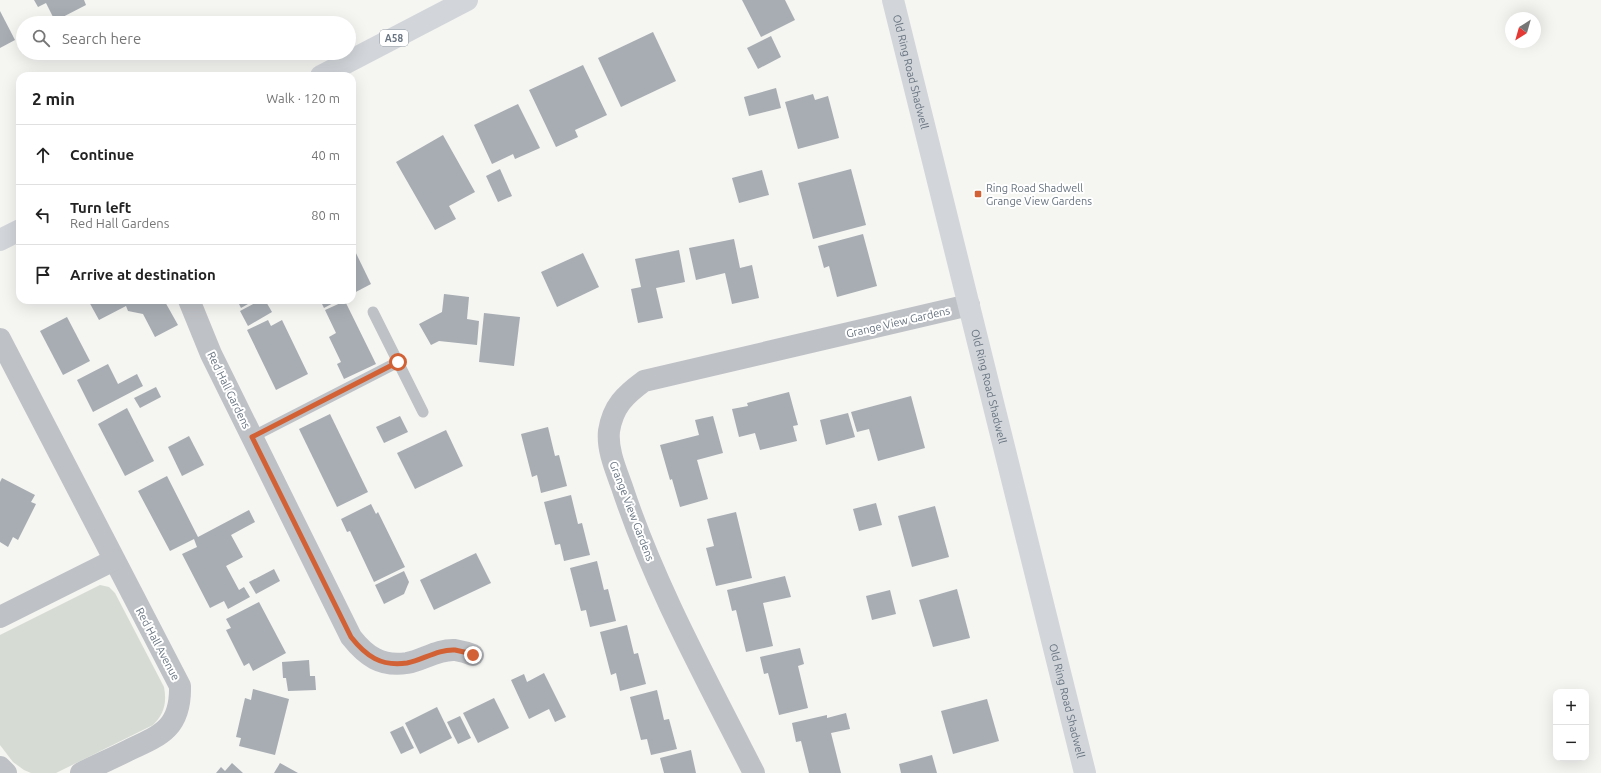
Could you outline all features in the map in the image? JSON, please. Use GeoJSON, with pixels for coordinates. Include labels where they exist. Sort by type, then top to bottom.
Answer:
{"type":"FeatureCollection","features":[{"type":"Feature","properties":{"kind":"main road","name":"A58"},"geometry":{"type":"LineString","coordinates":[[356,58],[467,0]]}},
{"type":"Feature","properties":{"kind":"main road","name":"Old Ring Road Shadwell"},"geometry":{"type":"LineString","coordinates":[[893,0],[1085,773]]}},
{"type":"Feature","properties":{"kind":"main road","name":"A58"},"geometry":{"type":"LineString","coordinates":[[329,72],[352,60]]}},
{"type":"Feature","properties":{"kind":"main road"},"geometry":{"type":"LineString","coordinates":[[0,240],[16,232]]}},
{"type":"Feature","properties":{"kind":"street","name":"Red Hall Gardens"},"geometry":{"type":"LineString","coordinates":[[191,304],[211,354],[351,637],[361,650],[375,660],[391,663],[407,663],[435,653],[455,650],[473,655]]}},
{"type":"Feature","properties":{"kind":"street","name":"Grange View Gardens"},"geometry":{"type":"LineString","coordinates":[[754,773],[668,602],[628,506],[611,454],[609,433],[614,412],[627,394],[644,381],[969,305]]}},
{"type":"Feature","properties":{"kind":"street","name":"Red Hall Avenue"},"geometry":{"type":"LineString","coordinates":[[0,338],[180,686],[181,702],[176,716],[168,728],[156,738],[81,773]]}},
{"type":"Feature","properties":{"kind":"street"},"geometry":{"type":"LineString","coordinates":[[0,617],[114,560]]}},
{"type":"Feature","properties":{"kind":"street"},"geometry":{"type":"LineString","coordinates":[[0,767],[6,773]]}},
{"type":"Feature","properties":{"kind":"lane"},"geometry":{"type":"LineString","coordinates":[[373,312],[423,412]]}},
{"type":"Feature","properties":{"kind":"lane"},"geometry":{"type":"LineString","coordinates":[[252,437],[398,362]]}},
{"type":"Feature","properties":{"kind":"shaded area"},"geometry":{"type":"Polygon","coordinates":[[[100,585],[109,587],[115,593],[164,687],[164,708],[160,717],[153,725],[56,773],[31,773],[13,762],[0,745],[0,635],[100,585]]]}},
{"type":"Feature","properties":{"kind":"building"},"geometry":{"type":"Polygon","coordinates":[[[34,0],[84,0],[86,5],[65,16],[52,16],[46,3],[38,7],[34,0]]]}},
{"type":"Feature","properties":{"kind":"building"},"geometry":{"type":"Polygon","coordinates":[[[742,0],[785,0],[795,20],[761,37],[742,0]]]}},
{"type":"Feature","properties":{"kind":"building"},"geometry":{"type":"Polygon","coordinates":[[[0,11],[15,40],[0,48],[0,11]]]}},
{"type":"Feature","properties":{"kind":"building"},"geometry":{"type":"Polygon","coordinates":[[[653,32],[676,81],[621,107],[598,58],[653,32]]]}},
{"type":"Feature","properties":{"kind":"building"},"geometry":{"type":"Polygon","coordinates":[[[771,36],[781,57],[758,69],[747,48],[771,36]]]}},
{"type":"Feature","properties":{"kind":"building"},"geometry":{"type":"Polygon","coordinates":[[[583,65],[607,115],[575,130],[578,137],[556,147],[529,90],[583,65]]]}},
{"type":"Feature","properties":{"kind":"building"},"geometry":{"type":"Polygon","coordinates":[[[776,88],[781,108],[749,116],[744,97],[776,88]]]}},
{"type":"Feature","properties":{"kind":"building"},"geometry":{"type":"Polygon","coordinates":[[[813,94],[815,100],[828,96],[839,138],[798,149],[785,102],[813,94]]]}},
{"type":"Feature","properties":{"kind":"building"},"geometry":{"type":"Polygon","coordinates":[[[518,104],[540,148],[515,159],[513,154],[492,164],[474,125],[518,104]]]}},
{"type":"Feature","properties":{"kind":"building"},"geometry":{"type":"Polygon","coordinates":[[[443,135],[475,192],[449,206],[456,219],[435,230],[396,162],[443,135]]]}},
{"type":"Feature","properties":{"kind":"building"},"geometry":{"type":"Polygon","coordinates":[[[500,169],[512,196],[498,202],[486,176],[500,169]]]}},
{"type":"Feature","properties":{"kind":"building"},"geometry":{"type":"Polygon","coordinates":[[[851,169],[866,225],[813,239],[798,183],[851,169]]]}},
{"type":"Feature","properties":{"kind":"building"},"geometry":{"type":"Polygon","coordinates":[[[762,170],[769,195],[739,203],[732,178],[762,170]]]}},
{"type":"Feature","properties":{"kind":"building"},"geometry":{"type":"Polygon","coordinates":[[[863,234],[877,286],[837,297],[829,266],[824,268],[818,246],[863,234]]]}},
{"type":"Feature","properties":{"kind":"building"},"geometry":{"type":"Polygon","coordinates":[[[734,239],[740,268],[752,265],[759,298],[732,304],[725,273],[696,280],[689,248],[734,239]]]}},
{"type":"Feature","properties":{"kind":"building"},"geometry":{"type":"Polygon","coordinates":[[[679,250],[685,282],[656,288],[663,318],[638,323],[631,289],[641,287],[635,259],[679,250]]]}},
{"type":"Feature","properties":{"kind":"building"},"geometry":{"type":"Polygon","coordinates":[[[356,253],[371,284],[356,292],[356,253]]]}},
{"type":"Feature","properties":{"kind":"building"},"geometry":{"type":"Polygon","coordinates":[[[583,253],[599,287],[557,307],[541,272],[583,253]]]}},
{"type":"Feature","properties":{"kind":"building"},"geometry":{"type":"Polygon","coordinates":[[[444,294],[469,297],[467,319],[479,321],[477,345],[439,341],[431,345],[419,324],[442,312],[444,294]]]}},
{"type":"Feature","properties":{"kind":"building"},"geometry":{"type":"Polygon","coordinates":[[[90,304],[166,304],[178,325],[155,337],[143,314],[128,311],[126,306],[99,320],[90,304]]]}},
{"type":"Feature","properties":{"kind":"building"},"geometry":{"type":"Polygon","coordinates":[[[239,304],[248,304],[241,308],[239,304]]]}},
{"type":"Feature","properties":{"kind":"building"},"geometry":{"type":"Polygon","coordinates":[[[253,304],[267,304],[272,312],[248,326],[240,311],[253,304]]]}},
{"type":"Feature","properties":{"kind":"building"},"geometry":{"type":"Polygon","coordinates":[[[322,304],[332,304],[324,308],[322,304]]]}},
{"type":"Feature","properties":{"kind":"building"},"geometry":{"type":"Polygon","coordinates":[[[338,304],[346,304],[376,364],[344,379],[337,364],[341,362],[329,337],[336,333],[325,310],[338,304]]]}},
{"type":"Feature","properties":{"kind":"building"},"geometry":{"type":"Polygon","coordinates":[[[484,313],[520,317],[514,366],[479,362],[484,313]]]}},
{"type":"Feature","properties":{"kind":"building"},"geometry":{"type":"Polygon","coordinates":[[[67,317],[90,361],[63,375],[40,331],[67,317]]]}},
{"type":"Feature","properties":{"kind":"building"},"geometry":{"type":"Polygon","coordinates":[[[268,320],[271,326],[282,320],[308,374],[276,390],[247,330],[268,320]]]}},
{"type":"Feature","properties":{"kind":"building"},"geometry":{"type":"Polygon","coordinates":[[[108,364],[118,384],[137,374],[143,386],[93,412],[77,380],[108,364]]]}},
{"type":"Feature","properties":{"kind":"building"},"geometry":{"type":"Polygon","coordinates":[[[156,387],[161,397],[140,408],[134,398],[156,387]]]}},
{"type":"Feature","properties":{"kind":"building"},"geometry":{"type":"Polygon","coordinates":[[[789,392],[798,425],[793,426],[797,441],[760,450],[755,433],[739,437],[732,409],[748,406],[747,403],[789,392]]]}},
{"type":"Feature","properties":{"kind":"building"},"geometry":{"type":"Polygon","coordinates":[[[911,396],[925,448],[878,461],[869,429],[857,432],[851,412],[911,396]]]}},
{"type":"Feature","properties":{"kind":"building"},"geometry":{"type":"Polygon","coordinates":[[[127,408],[154,461],[125,476],[98,424],[127,408]]]}},
{"type":"Feature","properties":{"kind":"building"},"geometry":{"type":"Polygon","coordinates":[[[848,413],[855,437],[826,445],[820,420],[848,413]]]}},
{"type":"Feature","properties":{"kind":"building"},"geometry":{"type":"Polygon","coordinates":[[[330,414],[368,492],[337,507],[299,429],[330,414]]]}},
{"type":"Feature","properties":{"kind":"building"},"geometry":{"type":"Polygon","coordinates":[[[400,416],[408,432],[384,443],[376,427],[400,416]]]}},
{"type":"Feature","properties":{"kind":"building"},"geometry":{"type":"Polygon","coordinates":[[[713,416],[723,453],[697,460],[708,499],[680,507],[672,479],[670,480],[660,445],[699,435],[695,420],[713,416]]]}},
{"type":"Feature","properties":{"kind":"building"},"geometry":{"type":"Polygon","coordinates":[[[548,427],[555,456],[559,455],[567,486],[541,493],[537,475],[532,477],[521,434],[548,427]]]}},
{"type":"Feature","properties":{"kind":"building"},"geometry":{"type":"Polygon","coordinates":[[[446,430],[463,466],[415,489],[397,453],[446,430]]]}},
{"type":"Feature","properties":{"kind":"building"},"geometry":{"type":"Polygon","coordinates":[[[189,436],[204,465],[182,476],[168,447],[189,436]]]}},
{"type":"Feature","properties":{"kind":"building"},"geometry":{"type":"Polygon","coordinates":[[[167,476],[198,537],[249,510],[255,522],[231,535],[243,557],[226,566],[239,590],[244,587],[250,597],[228,609],[224,601],[210,608],[182,554],[197,547],[194,539],[170,551],[138,491],[167,476]]]}},
{"type":"Feature","properties":{"kind":"building"},"geometry":{"type":"Polygon","coordinates":[[[2,478],[35,495],[31,502],[36,504],[18,540],[13,537],[8,547],[0,542],[0,482],[2,478]]]}},
{"type":"Feature","properties":{"kind":"building"},"geometry":{"type":"Polygon","coordinates":[[[571,495],[578,524],[582,523],[590,555],[564,561],[560,544],[555,545],[544,502],[571,495]]]}},
{"type":"Feature","properties":{"kind":"building"},"geometry":{"type":"Polygon","coordinates":[[[876,503],[882,525],[859,531],[853,509],[876,503]]]}},
{"type":"Feature","properties":{"kind":"building"},"geometry":{"type":"Polygon","coordinates":[[[371,504],[376,514],[378,512],[405,567],[374,582],[350,531],[347,532],[341,519],[371,504]]]}},
{"type":"Feature","properties":{"kind":"building"},"geometry":{"type":"Polygon","coordinates":[[[935,506],[949,557],[912,567],[898,516],[935,506]]]}},
{"type":"Feature","properties":{"kind":"building"},"geometry":{"type":"Polygon","coordinates":[[[736,512],[752,578],[716,586],[706,548],[714,546],[707,519],[736,512]]]}},
{"type":"Feature","properties":{"kind":"building"},"geometry":{"type":"Polygon","coordinates":[[[476,553],[491,583],[434,610],[420,580],[476,553]]]}},
{"type":"Feature","properties":{"kind":"building"},"geometry":{"type":"Polygon","coordinates":[[[597,561],[604,590],[608,589],[616,621],[590,627],[586,610],[581,611],[570,568],[597,561]]]}},
{"type":"Feature","properties":{"kind":"building"},"geometry":{"type":"Polygon","coordinates":[[[274,569],[280,581],[256,594],[249,582],[274,569]]]}},
{"type":"Feature","properties":{"kind":"building"},"geometry":{"type":"Polygon","coordinates":[[[404,571],[409,582],[404,594],[384,604],[375,585],[404,571]]]}},
{"type":"Feature","properties":{"kind":"building"},"geometry":{"type":"Polygon","coordinates":[[[785,576],[791,597],[763,603],[773,646],[746,652],[736,610],[732,611],[727,590],[785,576]]]}},
{"type":"Feature","properties":{"kind":"building"},"geometry":{"type":"Polygon","coordinates":[[[957,589],[970,638],[933,647],[919,600],[957,589]]]}},
{"type":"Feature","properties":{"kind":"building"},"geometry":{"type":"Polygon","coordinates":[[[890,590],[896,614],[872,620],[866,596],[890,590]]]}},
{"type":"Feature","properties":{"kind":"building"},"geometry":{"type":"Polygon","coordinates":[[[259,602],[286,653],[253,671],[249,663],[244,666],[226,630],[231,628],[226,619],[259,602]]]}},
{"type":"Feature","properties":{"kind":"building"},"geometry":{"type":"Polygon","coordinates":[[[627,625],[634,654],[638,653],[646,684],[620,691],[616,673],[611,675],[600,632],[627,625]]]}},
{"type":"Feature","properties":{"kind":"building"},"geometry":{"type":"Polygon","coordinates":[[[800,648],[804,664],[798,666],[808,708],[779,715],[768,673],[764,674],[760,657],[800,648]]]}},
{"type":"Feature","properties":{"kind":"building"},"geometry":{"type":"Polygon","coordinates":[[[309,660],[310,676],[315,676],[316,690],[288,691],[286,678],[283,678],[282,662],[309,660]]]}},
{"type":"Feature","properties":{"kind":"building"},"geometry":{"type":"Polygon","coordinates":[[[544,673],[566,717],[555,722],[549,709],[529,719],[511,680],[524,674],[527,682],[544,673]]]}},
{"type":"Feature","properties":{"kind":"building"},"geometry":{"type":"Polygon","coordinates":[[[253,689],[289,699],[275,755],[239,746],[241,738],[236,737],[245,698],[251,700],[253,689]]]}},
{"type":"Feature","properties":{"kind":"building"},"geometry":{"type":"Polygon","coordinates":[[[657,690],[664,720],[669,719],[677,749],[651,755],[647,739],[641,740],[630,697],[657,690]]]}},
{"type":"Feature","properties":{"kind":"building"},"geometry":{"type":"Polygon","coordinates":[[[494,698],[509,728],[478,743],[463,713],[494,698]]]}},
{"type":"Feature","properties":{"kind":"building"},"geometry":{"type":"Polygon","coordinates":[[[987,699],[999,741],[953,754],[941,711],[987,699]]]}},
{"type":"Feature","properties":{"kind":"building"},"geometry":{"type":"Polygon","coordinates":[[[437,707],[452,738],[420,754],[405,723],[437,707]]]}},
{"type":"Feature","properties":{"kind":"building"},"geometry":{"type":"Polygon","coordinates":[[[846,713],[850,729],[831,733],[841,773],[809,773],[801,741],[796,742],[792,723],[827,715],[827,718],[846,713]]]}},
{"type":"Feature","properties":{"kind":"building"},"geometry":{"type":"Polygon","coordinates":[[[460,716],[471,738],[458,744],[447,722],[460,716]]]}},
{"type":"Feature","properties":{"kind":"building"},"geometry":{"type":"Polygon","coordinates":[[[403,726],[414,748],[401,754],[390,732],[403,726]]]}},
{"type":"Feature","properties":{"kind":"building"},"geometry":{"type":"Polygon","coordinates":[[[691,750],[696,773],[664,773],[660,758],[691,750]]]}},
{"type":"Feature","properties":{"kind":"building"},"geometry":{"type":"Polygon","coordinates":[[[932,755],[937,773],[901,773],[899,764],[932,755]]]}},
{"type":"Feature","properties":{"kind":"building"},"geometry":{"type":"Polygon","coordinates":[[[232,763],[243,773],[216,773],[221,767],[225,771],[232,763]]]}},
{"type":"Feature","properties":{"kind":"building"},"geometry":{"type":"Polygon","coordinates":[[[280,763],[298,773],[274,773],[280,763]]]}},
{"type":"Feature","properties":{"kind":"place","name":"Ring Road Shadwell Grange View Gardens"},"geometry":{"type":"Point","coordinates":[978,194]}},
{"type":"Feature","properties":{"kind":"route"},"geometry":{"type":"LineString","coordinates":[[398,362],[252,437],[351,637],[361,650],[375,660],[391,663],[407,663],[435,653],[455,650],[473,655]]}}]}
